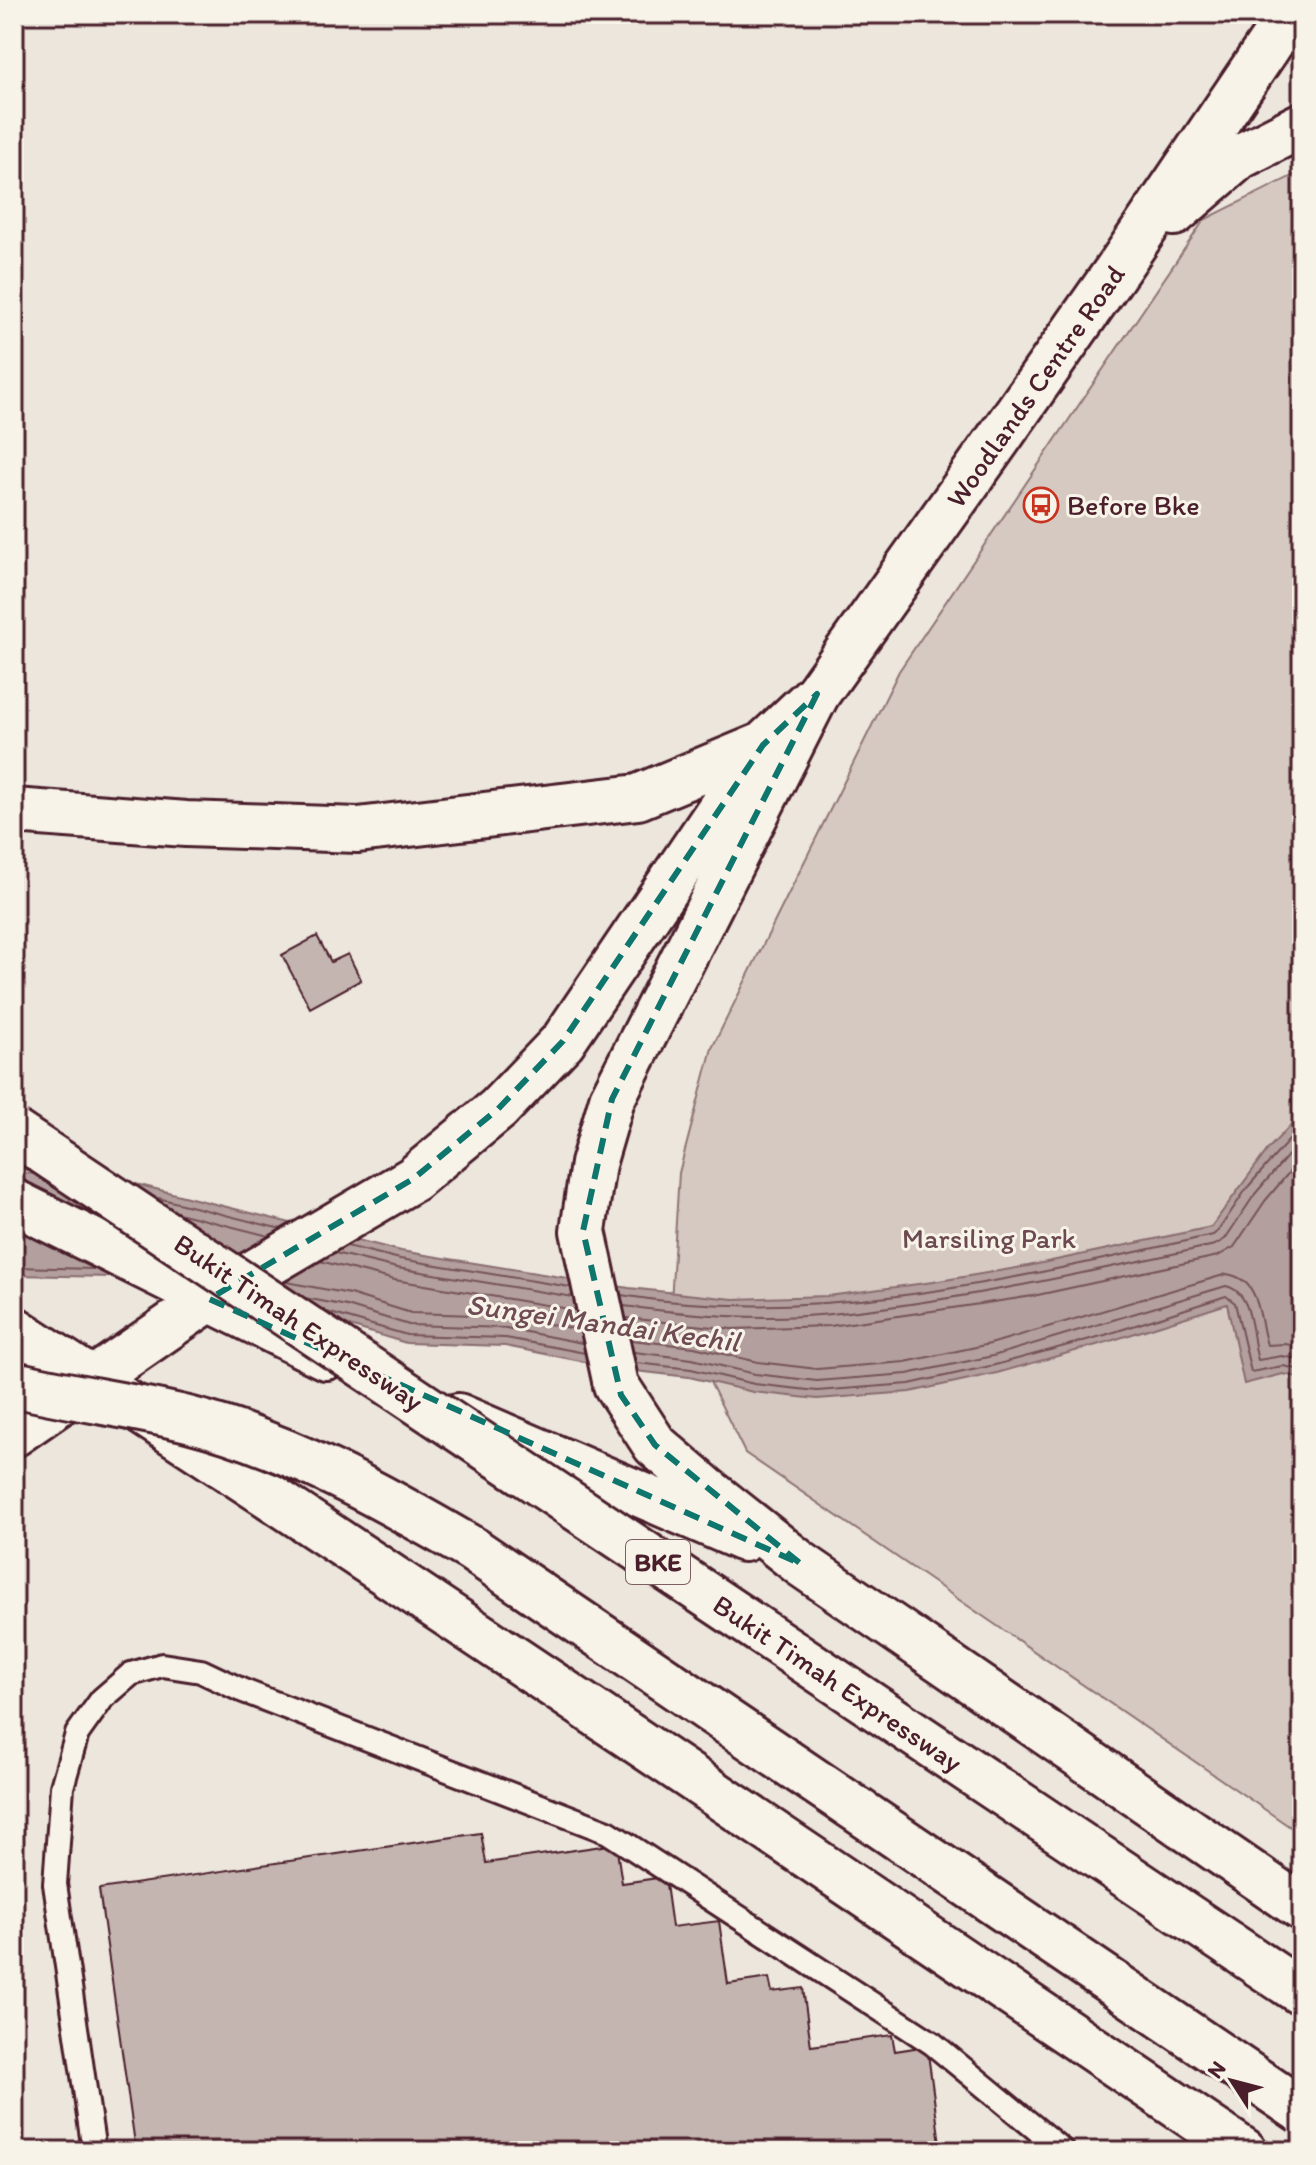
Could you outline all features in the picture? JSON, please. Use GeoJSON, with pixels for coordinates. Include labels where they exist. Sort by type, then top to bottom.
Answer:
{"type":"FeatureCollection","features":[{"type":"Feature","properties":{"kind":"main road","name":"Woodlands Centre Road"},"geometry":{"type":"LineString","coordinates":[[763,745],[817,694],[1121,264],[1290,14]]}},
{"type":"Feature","properties":{"kind":"main road"},"geometry":{"type":"LineString","coordinates":[[1121,264],[1198,190],[1239,157],[1302,125]]}},
{"type":"Feature","properties":{"kind":"main road"},"geometry":{"type":"LineString","coordinates":[[817,694],[612,1099],[593,1164],[583,1231],[616,1385],[655,1445],[801,1564],[1302,1908]]}},
{"type":"Feature","properties":{"kind":"main road"},"geometry":{"type":"LineString","coordinates":[[14,811],[186,824],[358,830],[638,797],[763,745]]}},
{"type":"Feature","properties":{"kind":"main road"},"geometry":{"type":"LineString","coordinates":[[14,1434],[209,1299],[413,1179],[498,1109],[563,1041],[763,745]]}},
{"type":"Feature","properties":{"kind":"main road","name":"Bukit Timah Expressway"},"geometry":{"type":"LineString","coordinates":[[14,1132],[1302,1993]]}},
{"type":"Feature","properties":{"kind":"main road"},"geometry":{"type":"LineString","coordinates":[[23,1208],[352,1369],[801,1564]]}},
{"type":"Feature","properties":{"kind":"main road"},"geometry":{"type":"LineString","coordinates":[[14,1329],[95,1380],[1244,2151]]}},
{"type":"Feature","properties":{"kind":"main road"},"geometry":{"type":"LineString","coordinates":[[14,1384],[189,1420],[262,1444],[383,1497],[472,1549],[1302,2111]]}},
{"type":"Feature","properties":{"kind":"lane"},"geometry":{"type":"LineString","coordinates":[[94,2151],[55,1884],[62,1787],[77,1734],[102,1699],[131,1674],[162,1665],[201,1671],[241,1690],[608,1832],[932,2043],[1063,2151]]}},
{"type":"Feature","properties":{"kind":"highlighted area"},"geometry":{"type":"Polygon","coordinates":[[[817,694],[612,1099],[583,1231],[621,1395],[655,1445],[801,1564],[209,1299],[413,1179],[498,1109],[563,1041],[763,745],[817,694]]]}},
{"type":"Feature","properties":{"kind":"green space","name":"Marsiling Park"},"geometry":{"type":"Polygon","coordinates":[[[1302,171],[1302,1835],[745,1453],[671,1303],[679,1173],[712,1048],[899,671],[1204,220],[1302,171]]]}},
{"type":"Feature","properties":{"kind":"water","name":"Sungei Mandai Kechil"},"geometry":{"type":"Polygon","coordinates":[[[1302,1113],[1302,1378],[1283,1374],[1244,1384],[1227,1304],[997,1373],[910,1392],[817,1399],[753,1392],[689,1377],[626,1370],[505,1346],[406,1343],[343,1324],[112,1277],[14,1275],[14,1172],[136,1184],[401,1251],[629,1288],[733,1299],[828,1296],[1028,1266],[1211,1227],[1269,1148],[1302,1113]]]}},
{"type":"Feature","properties":{"kind":"building"},"geometry":{"type":"Polygon","coordinates":[[[317,936],[331,962],[348,954],[361,980],[310,1008],[282,955],[317,936]]]}},
{"type":"Feature","properties":{"kind":"building"},"geometry":{"type":"Polygon","coordinates":[[[481,1833],[486,1863],[616,1844],[622,1883],[665,1877],[672,1927],[719,1921],[728,1984],[769,1978],[772,1992],[803,1988],[811,2046],[892,2035],[895,2051],[927,2046],[941,2151],[136,2151],[99,1889],[481,1833]]]}},
{"type":"Feature","properties":{"kind":"place","name":"Before Bke"},"geometry":{"type":"Point","coordinates":[1041,505]}}]}
